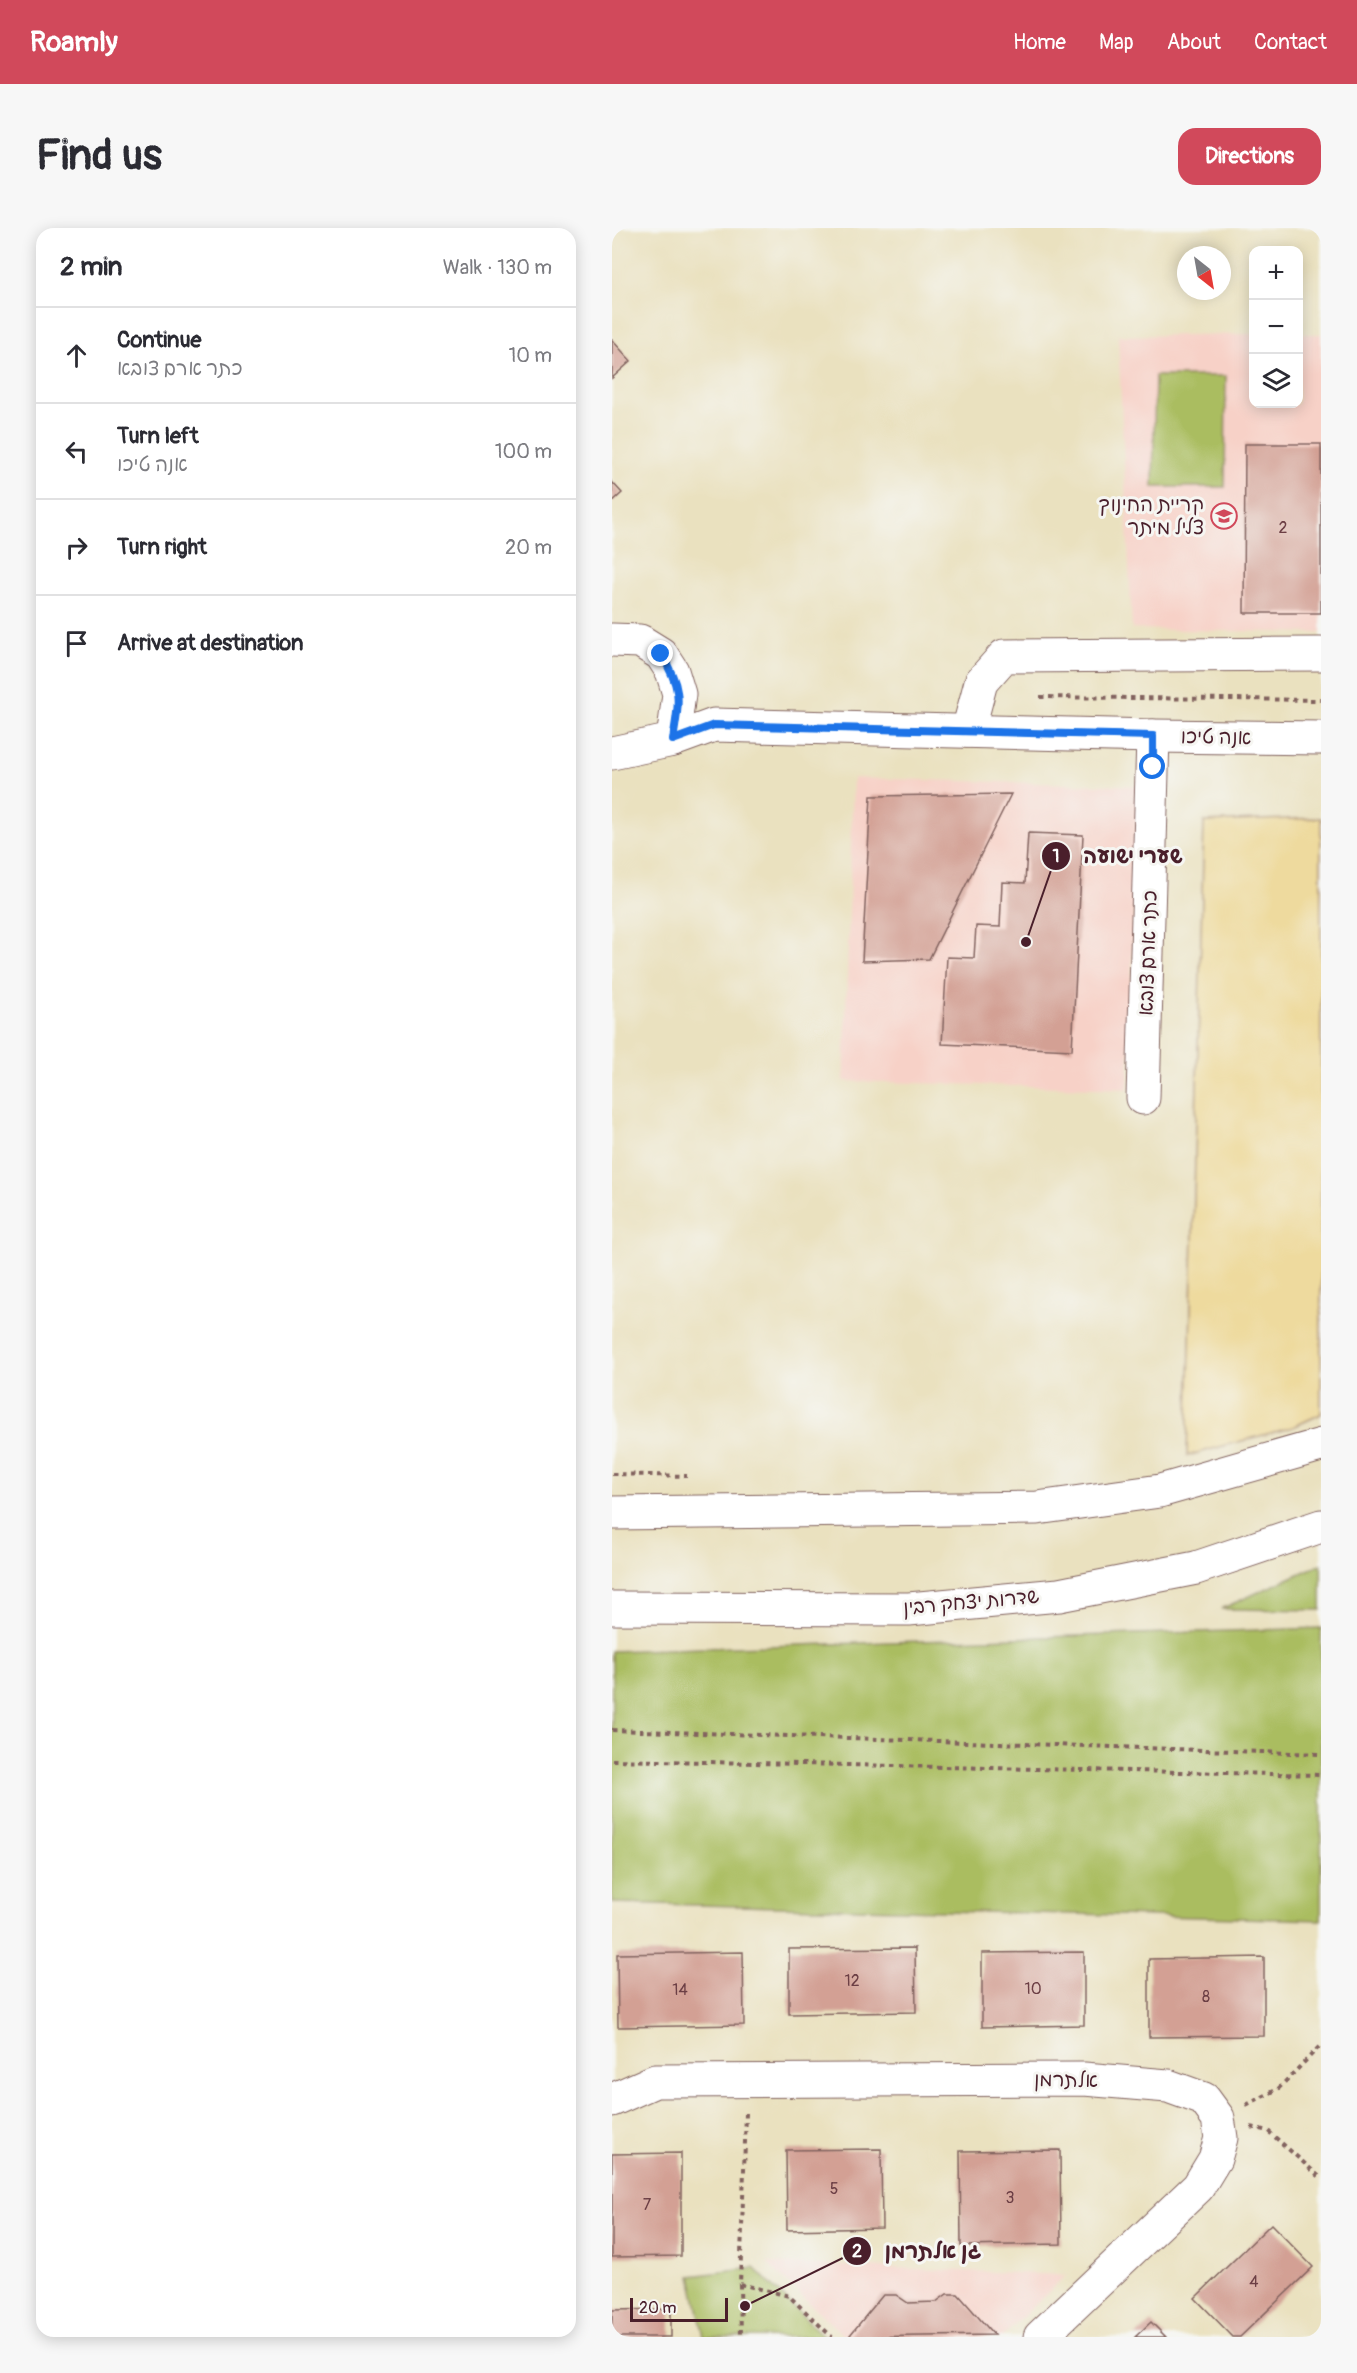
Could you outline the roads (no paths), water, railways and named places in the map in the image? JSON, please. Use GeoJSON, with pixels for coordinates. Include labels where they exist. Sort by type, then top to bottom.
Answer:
{"type":"FeatureCollection","features":[{"type":"Feature","properties":{"kind":"street"},"geometry":{"type":"LineString","coordinates":[[612,640],[640,641],[661,654],[672,670],[679,694],[673,740]]}},
{"type":"Feature","properties":{"kind":"street"},"geometry":{"type":"LineString","coordinates":[[968,731],[981,682],[1004,656],[1321,654]]}},
{"type":"Feature","properties":{"kind":"street","name":"אנה טיכו"},"geometry":{"type":"LineString","coordinates":[[612,753],[673,740],[714,725],[1321,738]]}},
{"type":"Feature","properties":{"kind":"street","name":"כתר ארם צובא"},"geometry":{"type":"LineString","coordinates":[[1143,1098],[1153,736]]}},
{"type":"Feature","properties":{"kind":"street"},"geometry":{"type":"LineString","coordinates":[[612,1513],[1037,1508],[1160,1491],[1321,1445]]}},
{"type":"Feature","properties":{"kind":"street","name":"שדרות יצחק רבין"},"geometry":{"type":"LineString","coordinates":[[612,1608],[909,1608],[1059,1594],[1196,1568],[1321,1526]]}},
{"type":"Feature","properties":{"kind":"street","name":"אלתרמן"},"geometry":{"type":"LineString","coordinates":[[612,2100],[655,2081],[1084,2079],[1168,2086],[1204,2099],[1218,2118],[1221,2138],[1215,2159],[1198,2187],[1040,2337]]}},
{"type":"Feature","properties":{"kind":"place","name":"קריית החינוך צליל מיתר"},"geometry":{"type":"Point","coordinates":[1224,516]}},
{"type":"Feature","properties":{"kind":"place","name":"שערי ישועה"},"geometry":{"type":"Point","coordinates":[1026,942]}},
{"type":"Feature","properties":{"kind":"place","name":"גן אלתרמן"},"geometry":{"type":"Point","coordinates":[745,2306]}}]}
